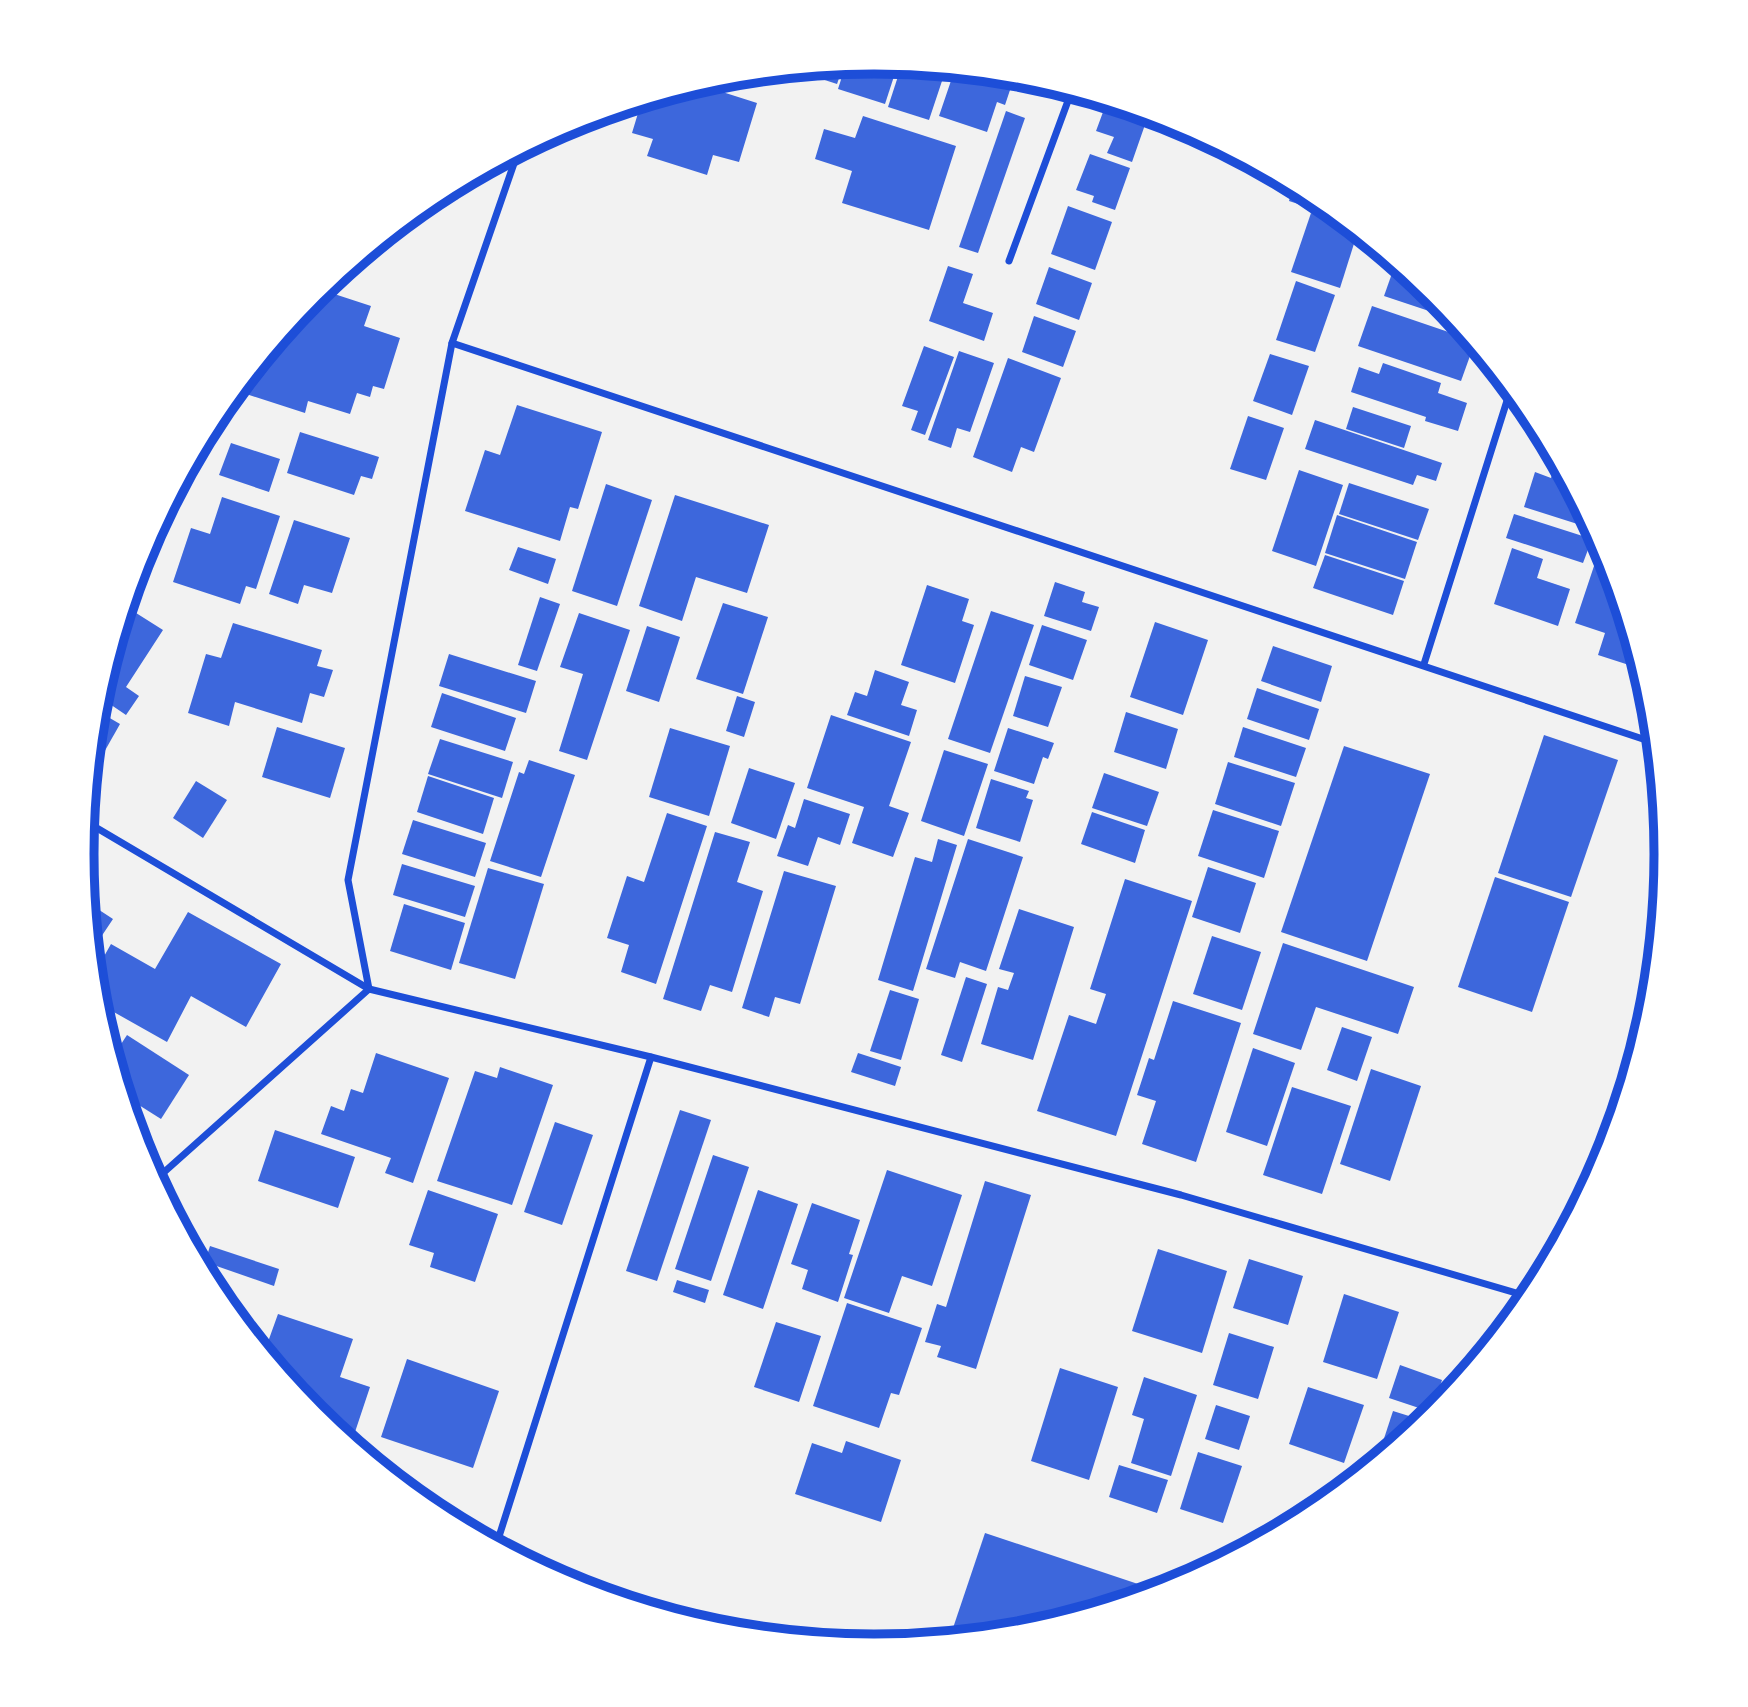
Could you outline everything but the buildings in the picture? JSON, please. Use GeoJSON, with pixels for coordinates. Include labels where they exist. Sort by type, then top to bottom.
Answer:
{"type":"FeatureCollection","features":[{"type":"Feature","properties":{"kind":"street"},"geometry":{"type":"LineString","coordinates":[[1009,261],[1069,98]]}},
{"type":"Feature","properties":{"kind":"street"},"geometry":{"type":"LineString","coordinates":[[369,989],[348,880],[452,343],[515,162]]}},
{"type":"Feature","properties":{"kind":"street"},"geometry":{"type":"LineString","coordinates":[[452,343],[1645,740]]}},
{"type":"Feature","properties":{"kind":"street"},"geometry":{"type":"LineString","coordinates":[[1423,664],[1507,399]]}},
{"type":"Feature","properties":{"kind":"street"},"geometry":{"type":"LineString","coordinates":[[95,827],[369,989],[651,1057],[1181,1195],[1518,1294]]}},
{"type":"Feature","properties":{"kind":"street"},"geometry":{"type":"LineString","coordinates":[[163,1173],[369,989]]}},
{"type":"Feature","properties":{"kind":"street"},"geometry":{"type":"LineString","coordinates":[[499,1537],[651,1057]]}}]}
